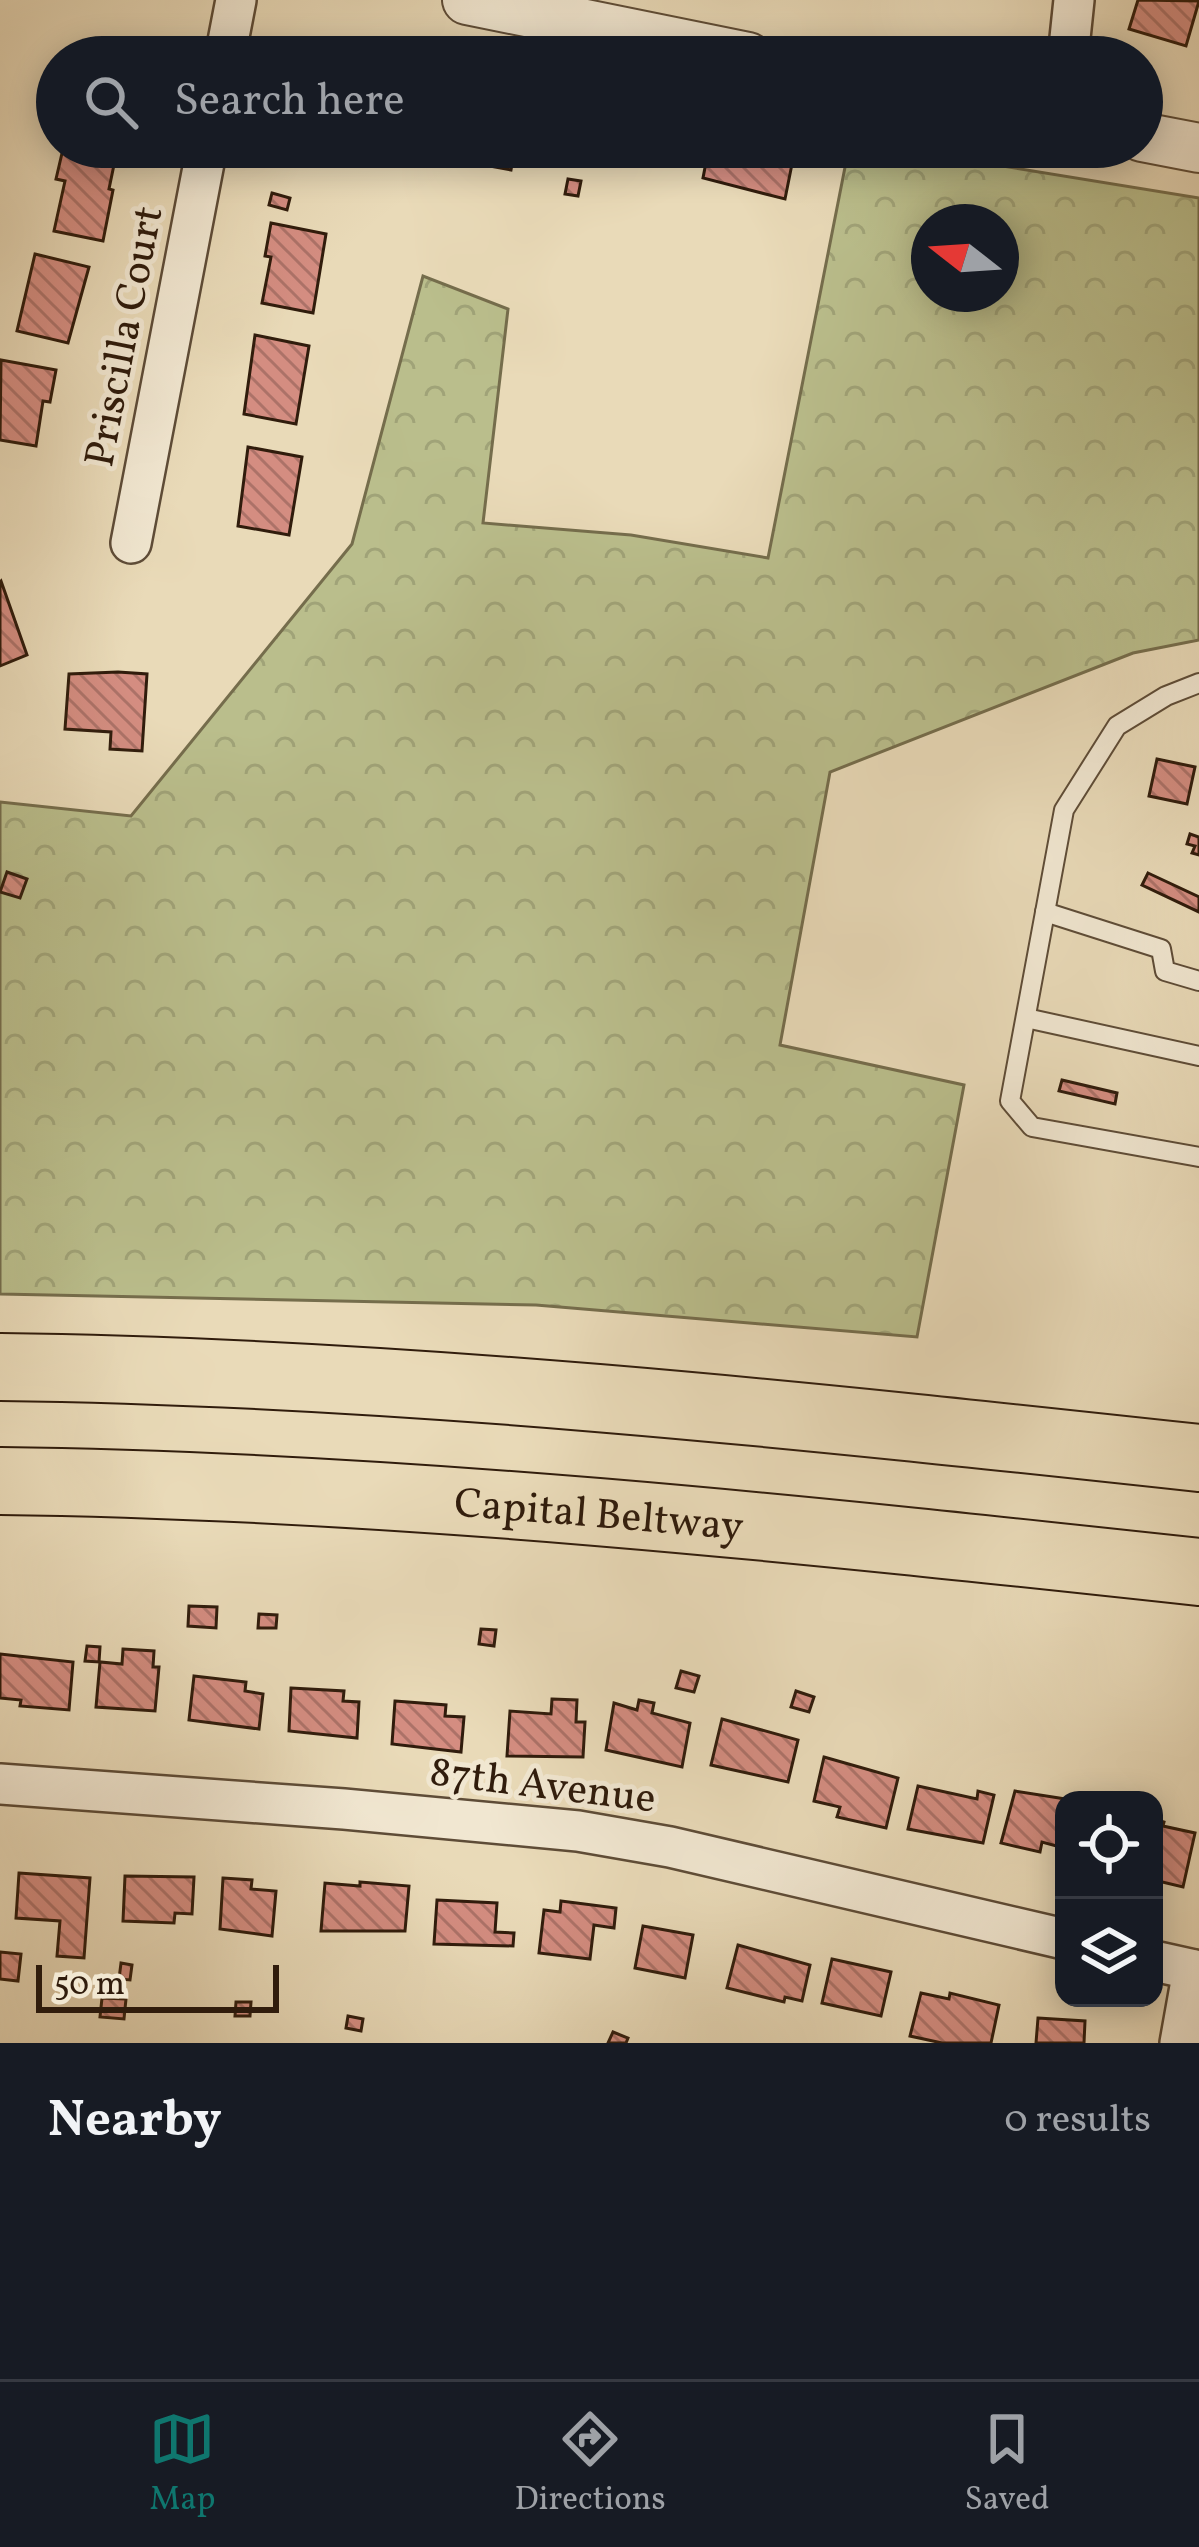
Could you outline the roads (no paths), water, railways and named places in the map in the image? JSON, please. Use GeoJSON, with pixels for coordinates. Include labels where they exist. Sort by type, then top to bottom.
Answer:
{"type":"FeatureCollection","features":[{"type":"Feature","properties":{"kind":"highway"},"geometry":{"type":"LineString","coordinates":[[0,1366],[334,1379],[654,1403],[1199,1458]]}},
{"type":"Feature","properties":{"kind":"highway","name":"Capital Beltway"},"geometry":{"type":"LineString","coordinates":[[0,1481],[353,1494],[669,1518],[1199,1572]]}},
{"type":"Feature","properties":{"kind":"street"},"geometry":{"type":"LineString","coordinates":[[229,36],[236,0]]}},
{"type":"Feature","properties":{"kind":"street"},"geometry":{"type":"LineString","coordinates":[[467,0],[603,21],[663,36]]}},
{"type":"Feature","properties":{"kind":"street"},"geometry":{"type":"LineString","coordinates":[[1070,36],[1074,0]]}},
{"type":"Feature","properties":{"kind":"street"},"geometry":{"type":"LineString","coordinates":[[1163,140],[1199,148]]}},
{"type":"Feature","properties":{"kind":"street","name":"Priscilla Court"},"geometry":{"type":"LineString","coordinates":[[131,543],[203,168]]}},
{"type":"Feature","properties":{"kind":"street","name":"87th Avenue"},"geometry":{"type":"LineString","coordinates":[[0,1784],[344,1808],[578,1831],[670,1846],[1055,1937]]}},
{"type":"Feature","properties":{"kind":"street"},"geometry":{"type":"LineString","coordinates":[[1163,1963],[1196,1971],[1180,2043]]}},
{"type":"Feature","properties":{"kind":"lane"},"geometry":{"type":"LineString","coordinates":[[1199,683],[1166,696],[1117,726],[1064,810],[1010,1101],[1032,1126],[1199,1157]]}},
{"type":"Feature","properties":{"kind":"lane"},"geometry":{"type":"LineString","coordinates":[[1045,912],[1161,949],[1166,970],[1199,981]]}},
{"type":"Feature","properties":{"kind":"lane"},"geometry":{"type":"LineString","coordinates":[[1026,1018],[1199,1056]]}}]}
